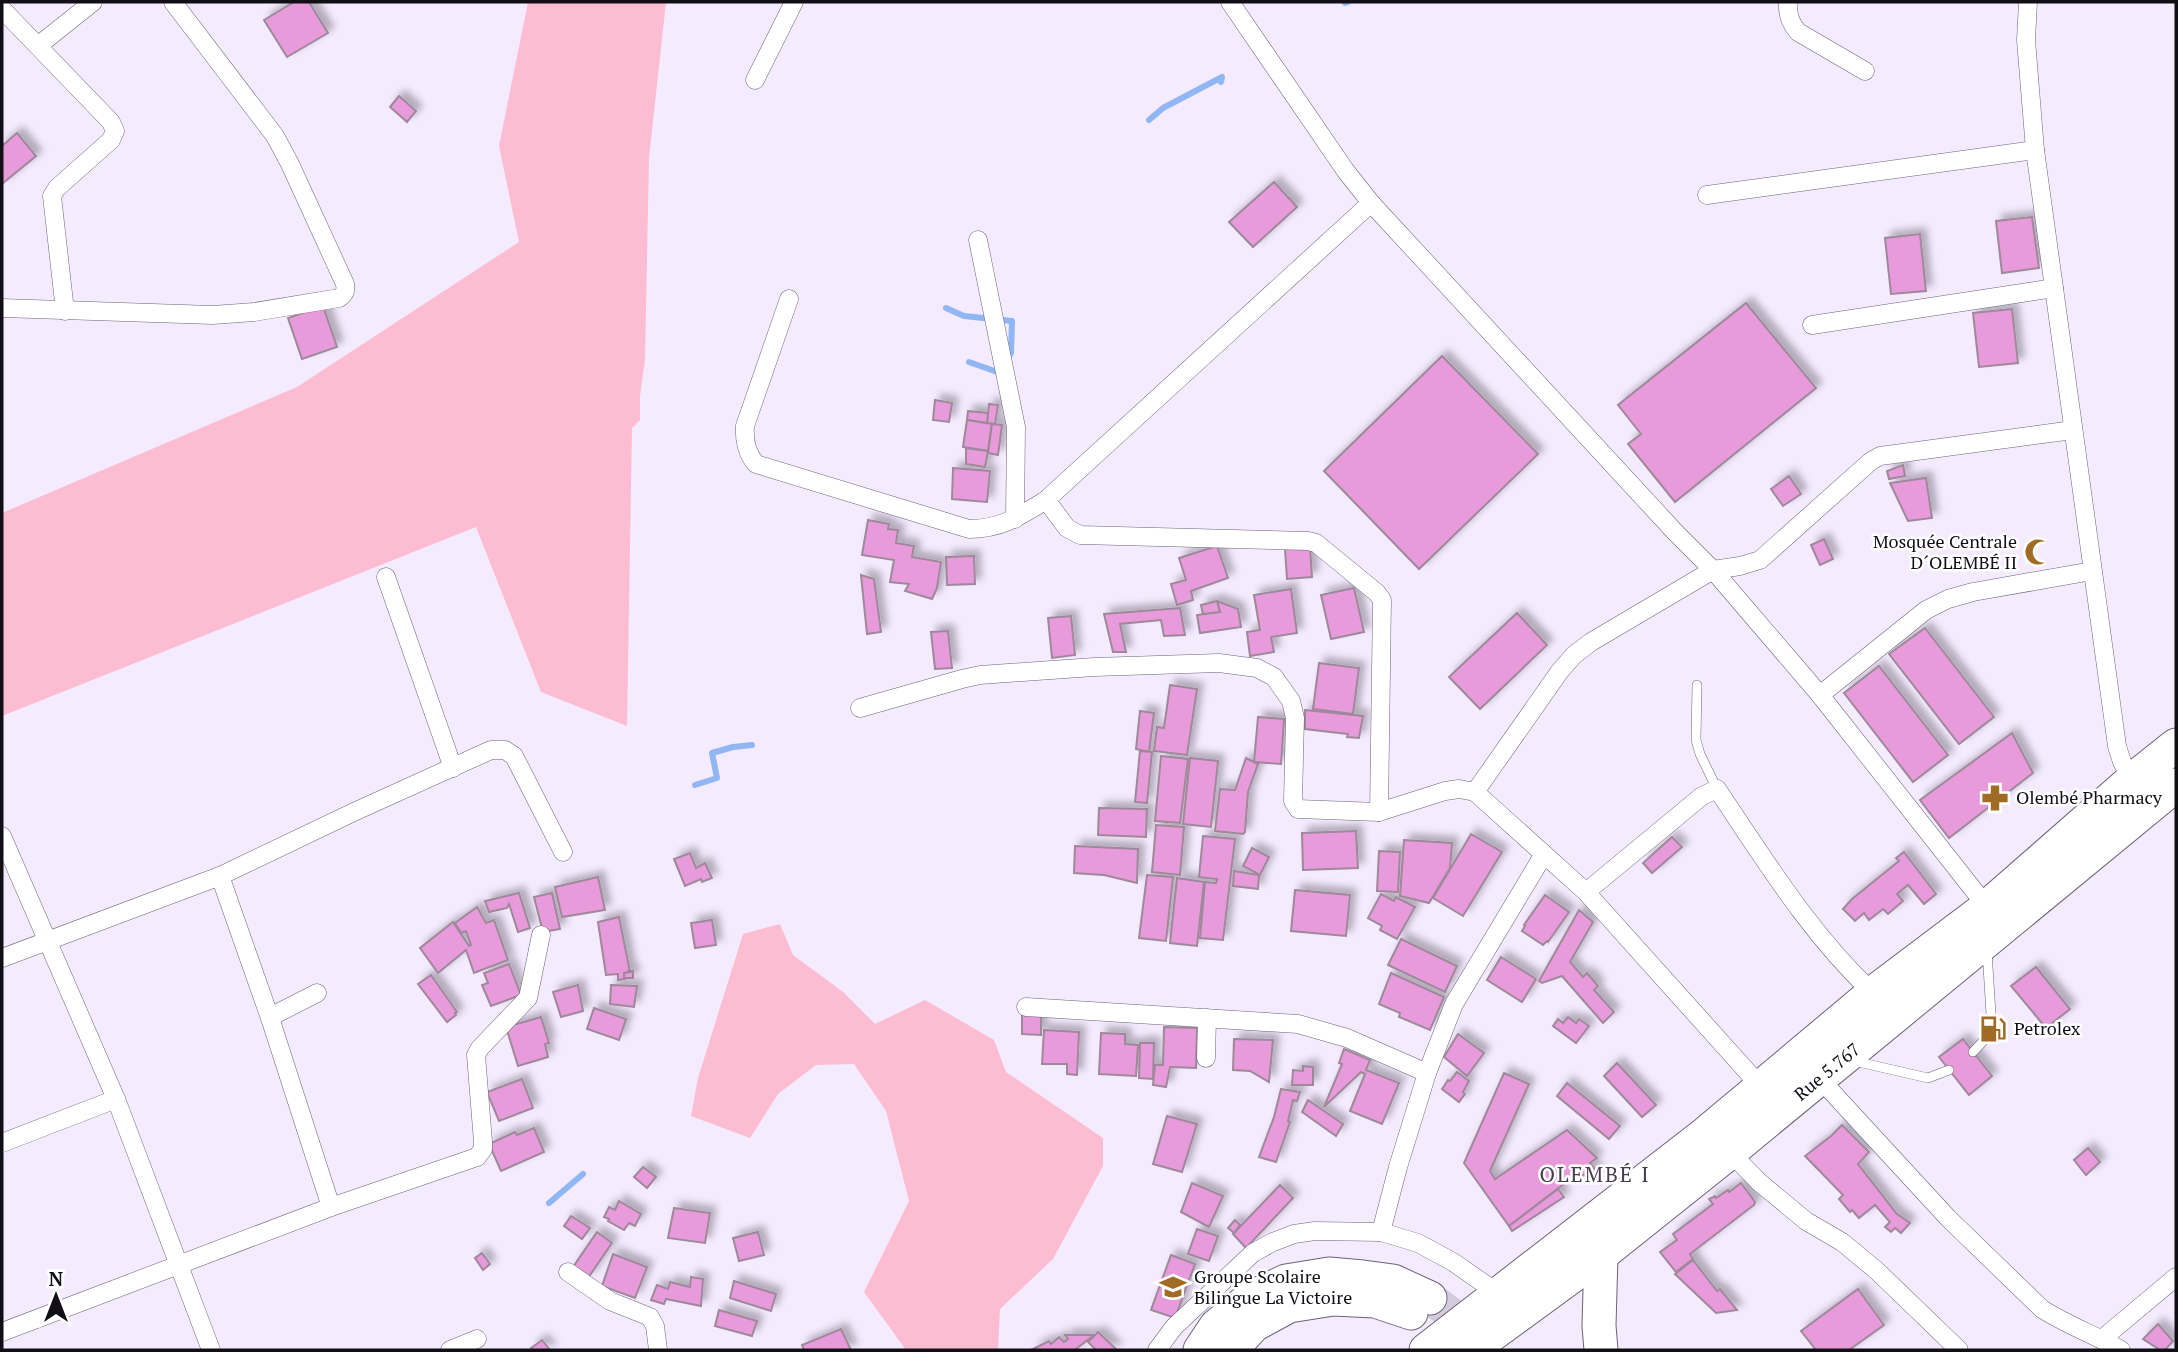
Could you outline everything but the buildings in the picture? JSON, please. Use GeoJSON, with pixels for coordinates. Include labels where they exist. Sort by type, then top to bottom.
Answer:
{"type":"FeatureCollection","features":[{"type":"Feature","properties":{"kind":"highway"},"geometry":{"type":"LineString","coordinates":[[1426,1350],[1762,1088],[1873,993],[1987,907],[2176,745]]}},
{"type":"Feature","properties":{"kind":"highway","name":"Rue 5.767"},"geometry":{"type":"LineString","coordinates":[[1471,1350],[1601,1255],[1730,1152],[2176,785]]}},
{"type":"Feature","properties":{"kind":"highway"},"geometry":{"type":"LineString","coordinates":[[1601,1255],[1601,1350]]}},
{"type":"Feature","properties":{"kind":"highway"},"geometry":{"type":"LineString","coordinates":[[1200,1350],[1216,1326],[1250,1298],[1286,1281],[1329,1274],[1392,1281],[1421,1306],[1333,1299],[1289,1306],[1254,1325],[1231,1350]]}},
{"type":"Feature","properties":{"kind":"street"},"geometry":{"type":"LineString","coordinates":[[39,45],[93,2]]}},
{"type":"Feature","properties":{"kind":"street"},"geometry":{"type":"LineString","coordinates":[[2,308],[213,315],[254,312],[344,295],[345,284],[275,136],[173,2]]}},
{"type":"Feature","properties":{"kind":"street"},"geometry":{"type":"LineString","coordinates":[[755,79],[794,2]]}},
{"type":"Feature","properties":{"kind":"street"},"geometry":{"type":"LineString","coordinates":[[1230,2],[1345,170],[1371,203],[1713,570],[1820,695],[1987,907]]}},
{"type":"Feature","properties":{"kind":"street"},"geometry":{"type":"LineString","coordinates":[[1788,2],[1790,23],[1798,32],[1866,71]]}},
{"type":"Feature","properties":{"kind":"street"},"geometry":{"type":"LineString","coordinates":[[2028,2],[2026,40],[2035,150],[2117,746],[2132,780]]}},
{"type":"Feature","properties":{"kind":"street"},"geometry":{"type":"LineString","coordinates":[[2,9],[111,122],[115,131],[111,140],[57,188],[52,196],[65,311]]}},
{"type":"Feature","properties":{"kind":"street"},"geometry":{"type":"LineString","coordinates":[[1707,195],[2035,150]]}},
{"type":"Feature","properties":{"kind":"street"},"geometry":{"type":"LineString","coordinates":[[789,299],[745,426],[747,447],[756,464],[969,529],[986,529],[1015,519],[1046,500],[1371,203]]}},
{"type":"Feature","properties":{"kind":"street"},"geometry":{"type":"LineString","coordinates":[[978,240],[1016,427],[1015,519]]}},
{"type":"Feature","properties":{"kind":"street"},"geometry":{"type":"LineString","coordinates":[[1812,325],[2054,288]]}},
{"type":"Feature","properties":{"kind":"street"},"geometry":{"type":"LineString","coordinates":[[1475,792],[1560,671],[1574,656],[1591,642],[1713,570],[1760,560],[1871,461],[1880,456],[2073,430]]}},
{"type":"Feature","properties":{"kind":"street"},"geometry":{"type":"LineString","coordinates":[[1046,500],[1067,528],[1080,535],[1316,543],[1377,593],[1382,600],[1379,813]]}},
{"type":"Feature","properties":{"kind":"street"},"geometry":{"type":"LineString","coordinates":[[1820,695],[1926,610],[1948,599],[2092,571]]}},
{"type":"Feature","properties":{"kind":"street"},"geometry":{"type":"LineString","coordinates":[[386,577],[453,768]]}},
{"type":"Feature","properties":{"kind":"street"},"geometry":{"type":"LineString","coordinates":[[860,708],[980,675],[1094,667],[1205,664],[1257,667],[1274,677],[1291,701],[1295,718],[1294,806],[1298,809],[1379,813],[1445,791],[1459,789],[1475,792],[1586,892],[1762,1088]]}},
{"type":"Feature","properties":{"kind":"street"},"geometry":{"type":"LineString","coordinates":[[2,958],[220,876],[491,750],[505,750],[514,755],[563,852]]}},
{"type":"Feature","properties":{"kind":"street"},"geometry":{"type":"LineString","coordinates":[[1586,892],[1702,796],[1717,789],[1790,897],[1835,955],[1873,993]]}},
{"type":"Feature","properties":{"kind":"street"},"geometry":{"type":"LineString","coordinates":[[2,835],[116,1099],[211,1350]]}},
{"type":"Feature","properties":{"kind":"street"},"geometry":{"type":"LineString","coordinates":[[1381,1232],[1427,1073],[1454,1004],[1544,854]]}},
{"type":"Feature","properties":{"kind":"street"},"geometry":{"type":"LineString","coordinates":[[220,876],[271,1021],[331,1207]]}},
{"type":"Feature","properties":{"kind":"street"},"geometry":{"type":"LineString","coordinates":[[2,1332],[331,1207],[477,1157],[483,1149],[483,1142],[476,1055],[528,998],[541,935]]}},
{"type":"Feature","properties":{"kind":"street"},"geometry":{"type":"LineString","coordinates":[[271,1021],[274,1015],[317,993]]}},
{"type":"Feature","properties":{"kind":"street"},"geometry":{"type":"LineString","coordinates":[[1026,1007],[1298,1024],[1347,1038],[1427,1073]]}},
{"type":"Feature","properties":{"kind":"street"},"geometry":{"type":"LineString","coordinates":[[1206,1058],[1207,1018]]}},
{"type":"Feature","properties":{"kind":"street"},"geometry":{"type":"LineString","coordinates":[[1831,1068],[1948,1218],[2042,1309],[2121,1350]]}},
{"type":"Feature","properties":{"kind":"street"},"geometry":{"type":"LineString","coordinates":[[2,1143],[116,1099]]}},
{"type":"Feature","properties":{"kind":"street"},"geometry":{"type":"LineString","coordinates":[[1730,1152],[1759,1182],[1806,1221],[1842,1242],[1876,1270],[1959,1350]]}},
{"type":"Feature","properties":{"kind":"street"},"geometry":{"type":"LineString","coordinates":[[1157,1350],[1174,1327],[1253,1253],[1272,1241],[1294,1234],[1315,1231],[1381,1232],[1418,1243],[1453,1262],[1499,1294]]}},
{"type":"Feature","properties":{"kind":"street"},"geometry":{"type":"LineString","coordinates":[[568,1272],[610,1301],[650,1317],[655,1326],[658,1350]]}},
{"type":"Feature","properties":{"kind":"street"},"geometry":{"type":"LineString","coordinates":[[2102,1339],[2176,1277]]}},
{"type":"Feature","properties":{"kind":"street"},"geometry":{"type":"LineString","coordinates":[[450,1350],[477,1339]]}},
{"type":"Feature","properties":{"kind":"lane"},"geometry":{"type":"LineString","coordinates":[[1697,685],[1696,740],[1717,789]]}},
{"type":"Feature","properties":{"kind":"lane"},"geometry":{"type":"LineString","coordinates":[[1973,1052],[1988,1036],[1992,1014],[1987,940]]}},
{"type":"Feature","properties":{"kind":"lane"},"geometry":{"type":"LineString","coordinates":[[1831,1068],[1928,1077],[1949,1070]]}},
{"type":"Feature","properties":{"kind":"shaded area"},"geometry":{"type":"Polygon","coordinates":[[[528,2],[666,2],[649,158],[645,359],[640,420],[632,428],[627,726],[541,692],[476,527],[2,716],[2,513],[297,387],[519,242],[499,146],[528,2]]]}},
{"type":"Feature","properties":{"kind":"shaded area"},"geometry":{"type":"Polygon","coordinates":[[[780,924],[793,955],[843,992],[875,1024],[925,1000],[994,1040],[1006,1072],[1103,1138],[1103,1166],[1053,1259],[1000,1309],[998,1350],[906,1350],[864,1292],[909,1201],[886,1111],[854,1064],[816,1065],[778,1094],[750,1138],[691,1116],[698,1078],[743,934],[780,924]]]}},
{"type":"Feature","properties":{"kind":"waterway"},"geometry":{"type":"LineString","coordinates":[[1149,120],[1163,108],[1222,77],[1221,82]]}},
{"type":"Feature","properties":{"kind":"waterway"},"geometry":{"type":"LineString","coordinates":[[946,308],[964,316],[1012,321],[1011,353],[1007,359]]}},
{"type":"Feature","properties":{"kind":"waterway"},"geometry":{"type":"LineString","coordinates":[[969,362],[1003,374]]}},
{"type":"Feature","properties":{"kind":"waterway"},"geometry":{"type":"LineString","coordinates":[[695,785],[717,778],[712,753],[752,745]]}},
{"type":"Feature","properties":{"kind":"waterway"},"geometry":{"type":"LineString","coordinates":[[549,1203],[583,1174]]}},
{"type":"Feature","properties":{"kind":"tunnel"},"geometry":{"type":"LineString","coordinates":[[1430,1298],[1500,1350]]}},
{"type":"Feature","properties":{"kind":"place","name":"Mosquée Centrale D´OLEMBÉ II"},"geometry":{"type":"Point","coordinates":[2038,552]}},
{"type":"Feature","properties":{"kind":"place","name":"Olembé Pharmacy"},"geometry":{"type":"Point","coordinates":[1995,798]}},
{"type":"Feature","properties":{"kind":"place","name":"Petrolex"},"geometry":{"type":"Point","coordinates":[1993,1029]}},
{"type":"Feature","properties":{"kind":"place","name":"Groupe Scolaire Bilingue La Victoire"},"geometry":{"type":"Point","coordinates":[1173,1287]}},
{"type":"Feature","properties":{"kind":"district","name":"OLEMBÉ I"},"geometry":{"type":"Point","coordinates":[1595,1175]}}]}
